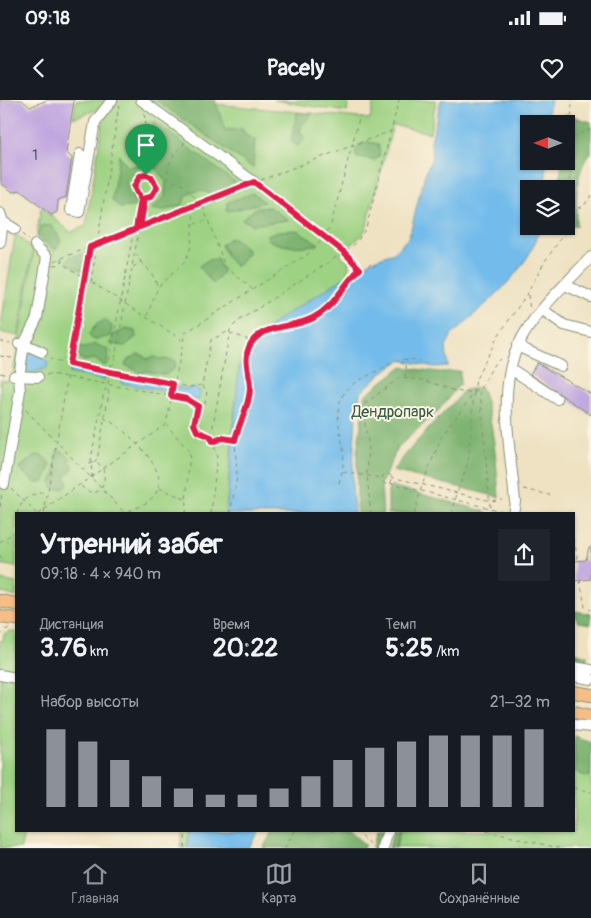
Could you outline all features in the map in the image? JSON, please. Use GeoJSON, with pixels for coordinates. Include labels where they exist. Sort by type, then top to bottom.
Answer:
{"type":"FeatureCollection","features":[{"type":"Feature","properties":{"kind":"main road"},"geometry":{"type":"LineString","coordinates":[[0,601],[15,604]]}},
{"type":"Feature","properties":{"kind":"main road"},"geometry":{"type":"LineString","coordinates":[[0,616],[15,620]]}},
{"type":"Feature","properties":{"kind":"main road"},"geometry":{"type":"LineString","coordinates":[[575,692],[591,695]]}},
{"type":"Feature","properties":{"kind":"main road"},"geometry":{"type":"LineString","coordinates":[[575,712],[591,716]]}},
{"type":"Feature","properties":{"kind":"street"},"geometry":{"type":"LineString","coordinates":[[80,154],[71,210],[79,212],[95,122],[112,100]]}},
{"type":"Feature","properties":{"kind":"street"},"geometry":{"type":"LineString","coordinates":[[142,101],[254,182]]}},
{"type":"Feature","properties":{"kind":"street"},"geometry":{"type":"LineString","coordinates":[[2,218],[15,229]]}},
{"type":"Feature","properties":{"kind":"street"},"geometry":{"type":"LineString","coordinates":[[0,243],[2,218]]}},
{"type":"Feature","properties":{"kind":"street"},"geometry":{"type":"LineString","coordinates":[[25,408],[16,376],[18,359],[21,344],[37,318],[52,262],[34,245]]}},
{"type":"Feature","properties":{"kind":"street"},"geometry":{"type":"LineString","coordinates":[[513,512],[515,501],[508,407],[511,369],[517,346],[543,310],[591,258]]}},
{"type":"Feature","properties":{"kind":"street"},"geometry":{"type":"LineString","coordinates":[[565,285],[591,297]]}},
{"type":"Feature","properties":{"kind":"street"},"geometry":{"type":"LineString","coordinates":[[543,310],[564,325],[591,332]]}},
{"type":"Feature","properties":{"kind":"street"},"geometry":{"type":"LineString","coordinates":[[21,344],[42,352]]}},
{"type":"Feature","properties":{"kind":"street"},"geometry":{"type":"LineString","coordinates":[[517,346],[561,366]]}},
{"type":"Feature","properties":{"kind":"street"},"geometry":{"type":"LineString","coordinates":[[511,369],[556,399]]}},
{"type":"Feature","properties":{"kind":"street"},"geometry":{"type":"LineString","coordinates":[[16,376],[38,377]]}},
{"type":"Feature","properties":{"kind":"street"},"geometry":{"type":"LineString","coordinates":[[6,482],[20,391]]}},
{"type":"Feature","properties":{"kind":"street"},"geometry":{"type":"LineString","coordinates":[[0,624],[15,620]]}},
{"type":"Feature","properties":{"kind":"street"},"geometry":{"type":"LineString","coordinates":[[575,667],[591,670]]}},
{"type":"Feature","properties":{"kind":"street"},"geometry":{"type":"LineString","coordinates":[[0,675],[15,678]]}},
{"type":"Feature","properties":{"kind":"street"},"geometry":{"type":"LineString","coordinates":[[575,676],[591,679]]}},
{"type":"Feature","properties":{"kind":"street"},"geometry":{"type":"LineString","coordinates":[[575,725],[591,727]]}},
{"type":"Feature","properties":{"kind":"street"},"geometry":{"type":"LineString","coordinates":[[383,848],[388,832]]}},
{"type":"Feature","properties":{"kind":"path"},"geometry":{"type":"LineString","coordinates":[[91,282],[120,100]]}},
{"type":"Feature","properties":{"kind":"path"},"geometry":{"type":"LineString","coordinates":[[202,385],[211,340],[229,331],[236,322],[356,243],[366,228],[399,100]]}},
{"type":"Feature","properties":{"kind":"path"},"geometry":{"type":"LineString","coordinates":[[572,100],[572,115]]}},
{"type":"Feature","properties":{"kind":"path"},"geometry":{"type":"LineString","coordinates":[[142,101],[150,147],[146,175]]}},
{"type":"Feature","properties":{"kind":"path"},"geometry":{"type":"LineString","coordinates":[[41,512],[104,470],[166,424],[182,340],[190,330],[311,252],[325,236],[331,224],[360,115]]}},
{"type":"Feature","properties":{"kind":"path"},"geometry":{"type":"LineString","coordinates":[[180,128],[184,144],[173,154],[168,166],[167,178],[183,185],[202,204],[225,266],[254,290]]}},
{"type":"Feature","properties":{"kind":"path"},"geometry":{"type":"LineString","coordinates":[[575,136],[591,128]]}},
{"type":"Feature","properties":{"kind":"path"},"geometry":{"type":"LineString","coordinates":[[52,262],[391,130]]}},
{"type":"Feature","properties":{"kind":"path"},"geometry":{"type":"LineString","coordinates":[[111,366],[109,362],[136,229],[140,197],[134,187],[140,176],[146,175],[151,177],[157,187],[151,197],[140,197]]}},
{"type":"Feature","properties":{"kind":"path"},"geometry":{"type":"LineString","coordinates":[[254,182],[325,236],[360,269]]}},
{"type":"Feature","properties":{"kind":"path"},"geometry":{"type":"LineString","coordinates":[[575,209],[584,206],[591,195]]}},
{"type":"Feature","properties":{"kind":"path"},"geometry":{"type":"LineString","coordinates":[[83,468],[96,460],[109,393],[107,384],[111,366],[114,363],[145,198]]}},
{"type":"Feature","properties":{"kind":"path"},"geometry":{"type":"LineString","coordinates":[[147,317],[158,288],[184,263],[191,247],[194,207]]}},
{"type":"Feature","properties":{"kind":"path"},"geometry":{"type":"LineString","coordinates":[[194,224],[208,220]]}},
{"type":"Feature","properties":{"kind":"path"},"geometry":{"type":"LineString","coordinates":[[15,229],[34,245]]}},
{"type":"Feature","properties":{"kind":"path"},"geometry":{"type":"LineString","coordinates":[[453,512],[457,493],[468,464],[476,379],[498,336],[527,294],[545,261],[563,235]]}},
{"type":"Feature","properties":{"kind":"path"},"geometry":{"type":"LineString","coordinates":[[44,512],[57,443],[66,376],[90,247]]}},
{"type":"Feature","properties":{"kind":"path"},"geometry":{"type":"LineString","coordinates":[[135,254],[139,255],[141,262],[150,272],[158,288]]}},
{"type":"Feature","properties":{"kind":"path"},"geometry":{"type":"LineString","coordinates":[[52,262],[63,264],[182,340]]}},
{"type":"Feature","properties":{"kind":"path"},"geometry":{"type":"LineString","coordinates":[[52,262],[63,264]]}},
{"type":"Feature","properties":{"kind":"path"},"geometry":{"type":"LineString","coordinates":[[133,267],[141,262]]}},
{"type":"Feature","properties":{"kind":"path"},"geometry":{"type":"LineString","coordinates":[[230,512],[236,477],[235,440],[248,403],[250,388],[246,355],[252,342],[268,330],[302,323],[326,309],[360,269],[371,264]]}},
{"type":"Feature","properties":{"kind":"path"},"geometry":{"type":"LineString","coordinates":[[527,294],[531,313]]}},
{"type":"Feature","properties":{"kind":"path"},"geometry":{"type":"LineString","coordinates":[[229,331],[252,342]]}},
{"type":"Feature","properties":{"kind":"path"},"geometry":{"type":"LineString","coordinates":[[211,512],[217,455],[211,437],[229,331]]}},
{"type":"Feature","properties":{"kind":"path"},"geometry":{"type":"LineString","coordinates":[[0,341],[21,344]]}},
{"type":"Feature","properties":{"kind":"path"},"geometry":{"type":"LineString","coordinates":[[42,352],[53,361],[190,387],[202,385]]}},
{"type":"Feature","properties":{"kind":"path"},"geometry":{"type":"LineString","coordinates":[[0,356],[18,359]]}},
{"type":"Feature","properties":{"kind":"path"},"geometry":{"type":"LineString","coordinates":[[405,379],[407,358]]}},
{"type":"Feature","properties":{"kind":"path"},"geometry":{"type":"LineString","coordinates":[[339,483],[342,472],[343,448],[337,420],[338,408],[345,392],[352,384],[390,362],[407,358],[420,361]]}},
{"type":"Feature","properties":{"kind":"path"},"geometry":{"type":"LineString","coordinates":[[490,507],[491,501],[480,390],[494,364],[500,359]]}},
{"type":"Feature","properties":{"kind":"path"},"geometry":{"type":"LineString","coordinates":[[38,377],[51,374],[66,376],[187,399],[198,406]]}},
{"type":"Feature","properties":{"kind":"path"},"geometry":{"type":"LineString","coordinates":[[371,512],[367,476],[369,448],[362,406],[400,378],[424,380],[458,391],[474,393]]}},
{"type":"Feature","properties":{"kind":"path"},"geometry":{"type":"LineString","coordinates":[[198,406],[205,403],[207,391],[202,385]]}},
{"type":"Feature","properties":{"kind":"path"},"geometry":{"type":"LineString","coordinates":[[92,478],[93,463],[91,459],[104,392],[107,388]]}},
{"type":"Feature","properties":{"kind":"path"},"geometry":{"type":"LineString","coordinates":[[414,512],[420,490],[442,436],[474,393],[480,390]]}},
{"type":"Feature","properties":{"kind":"path"},"geometry":{"type":"LineString","coordinates":[[198,406],[194,424],[197,431],[211,437]]}},
{"type":"Feature","properties":{"kind":"path"},"geometry":{"type":"LineString","coordinates":[[25,408],[124,512]]}},
{"type":"Feature","properties":{"kind":"path"},"geometry":{"type":"LineString","coordinates":[[104,418],[121,428],[138,444],[157,472],[159,488],[148,502],[127,512]]}},
{"type":"Feature","properties":{"kind":"path"},"geometry":{"type":"LineString","coordinates":[[166,424],[190,452],[185,512]]}},
{"type":"Feature","properties":{"kind":"path"},"geometry":{"type":"LineString","coordinates":[[212,442],[222,438],[235,440]]}},
{"type":"Feature","properties":{"kind":"path"},"geometry":{"type":"LineString","coordinates":[[81,486],[92,492],[102,487],[106,478],[104,470],[93,463]]}},
{"type":"Feature","properties":{"kind":"path"},"geometry":{"type":"LineString","coordinates":[[342,472],[382,478],[387,474],[391,477],[491,501],[502,500]]}},
{"type":"Feature","properties":{"kind":"path"},"geometry":{"type":"LineString","coordinates":[[390,483],[391,477]]}},
{"type":"Feature","properties":{"kind":"path"},"geometry":{"type":"LineString","coordinates":[[382,478],[385,484],[390,483],[501,511]]}},
{"type":"Feature","properties":{"kind":"path"},"geometry":{"type":"LineString","coordinates":[[6,482],[36,512]]}},
{"type":"Feature","properties":{"kind":"path"},"geometry":{"type":"LineString","coordinates":[[0,507],[6,482]]}},
{"type":"Feature","properties":{"kind":"path"},"geometry":{"type":"LineString","coordinates":[[159,488],[186,499]]}},
{"type":"Feature","properties":{"kind":"path"},"geometry":{"type":"LineString","coordinates":[[524,489],[550,495]]}},
{"type":"Feature","properties":{"kind":"path"},"geometry":{"type":"LineString","coordinates":[[18,512],[24,501],[33,495],[47,492]]}},
{"type":"Feature","properties":{"kind":"path"},"geometry":{"type":"LineString","coordinates":[[0,542],[6,540],[15,531]]}},
{"type":"Feature","properties":{"kind":"path"},"geometry":{"type":"LineString","coordinates":[[6,540],[8,544],[15,545]]}},
{"type":"Feature","properties":{"kind":"path"},"geometry":{"type":"LineString","coordinates":[[575,544],[578,560],[575,559]]}},
{"type":"Feature","properties":{"kind":"path"},"geometry":{"type":"LineString","coordinates":[[0,555],[4,562]]}},
{"type":"Feature","properties":{"kind":"path"},"geometry":{"type":"LineString","coordinates":[[580,580],[585,607],[591,610]]}},
{"type":"Feature","properties":{"kind":"path"},"geometry":{"type":"LineString","coordinates":[[0,636],[6,629],[15,629]]}},
{"type":"Feature","properties":{"kind":"path"},"geometry":{"type":"LineString","coordinates":[[575,788],[591,792]]}},
{"type":"Feature","properties":{"kind":"path"},"geometry":{"type":"LineString","coordinates":[[184,848],[186,832]]}},
{"type":"Feature","properties":{"kind":"path"},"geometry":{"type":"LineString","coordinates":[[285,848],[294,832]]}},
{"type":"Feature","properties":{"kind":"path"},"geometry":{"type":"LineString","coordinates":[[357,832],[374,848]]}},
{"type":"Feature","properties":{"kind":"path"},"geometry":{"type":"LineString","coordinates":[[490,832],[559,848]]}},
{"type":"Feature","properties":{"kind":"green space"},"geometry":{"type":"Polygon","coordinates":[[[76,100],[173,100],[370,119],[374,100],[436,100],[430,133],[393,125],[366,228],[361,236],[340,255],[349,262],[348,276],[282,317],[250,342],[235,406],[226,512],[15,512],[15,567],[0,564],[0,380],[12,381],[41,208],[71,232],[86,226],[105,107],[73,118],[76,100]]]}},
{"type":"Feature","properties":{"kind":"green space"},"geometry":{"type":"Polygon","coordinates":[[[156,100],[215,100],[225,130],[242,129],[248,137],[255,139],[253,168],[156,100]]]}},
{"type":"Feature","properties":{"kind":"green space"},"geometry":{"type":"Polygon","coordinates":[[[274,100],[349,100],[347,112],[274,100]]]}},
{"type":"Feature","properties":{"kind":"green space"},"geometry":{"type":"Polygon","coordinates":[[[297,113],[313,113],[301,126],[300,131],[305,139],[298,146],[291,141],[297,113]]]}},
{"type":"Feature","properties":{"kind":"green space"},"geometry":{"type":"Polygon","coordinates":[[[575,117],[591,122],[591,153],[582,167],[579,177],[576,226],[575,180],[560,180],[561,170],[575,170],[575,117]]]}},
{"type":"Feature","properties":{"kind":"green space"},"geometry":{"type":"Polygon","coordinates":[[[153,121],[240,186],[211,194],[200,190],[187,195],[182,205],[162,211],[152,209],[165,197],[166,182],[156,169],[153,121]]]}},
{"type":"Feature","properties":{"kind":"green space"},"geometry":{"type":"Polygon","coordinates":[[[368,142],[378,144],[379,154],[374,161],[357,158],[355,153],[359,145],[368,142]]]}},
{"type":"Feature","properties":{"kind":"green space"},"geometry":{"type":"Polygon","coordinates":[[[119,155],[128,167],[142,164],[126,182],[129,192],[138,206],[120,208],[112,200],[119,155]]]}},
{"type":"Feature","properties":{"kind":"green space"},"geometry":{"type":"Polygon","coordinates":[[[253,193],[264,202],[226,211],[228,202],[253,193]]]}},
{"type":"Feature","properties":{"kind":"green space"},"geometry":{"type":"Polygon","coordinates":[[[270,207],[288,220],[252,225],[242,219],[256,208],[270,207]]]}},
{"type":"Feature","properties":{"kind":"green space"},"geometry":{"type":"Polygon","coordinates":[[[42,225],[52,226],[61,240],[55,250],[37,236],[42,225]]]}},
{"type":"Feature","properties":{"kind":"green space"},"geometry":{"type":"Polygon","coordinates":[[[297,230],[319,244],[300,247],[287,246],[269,240],[267,235],[279,231],[297,230]]]}},
{"type":"Feature","properties":{"kind":"green space"},"geometry":{"type":"Polygon","coordinates":[[[17,235],[33,250],[18,336],[0,332],[15,236],[17,235]]]}},
{"type":"Feature","properties":{"kind":"green space"},"geometry":{"type":"Polygon","coordinates":[[[230,238],[239,242],[249,252],[236,267],[227,257],[221,245],[230,238]]]}},
{"type":"Feature","properties":{"kind":"green space"},"geometry":{"type":"Polygon","coordinates":[[[86,252],[82,271],[67,262],[70,257],[86,252]]]}},
{"type":"Feature","properties":{"kind":"green space"},"geometry":{"type":"Polygon","coordinates":[[[217,259],[223,272],[213,284],[199,266],[208,260],[217,259]]]}},
{"type":"Feature","properties":{"kind":"green space"},"geometry":{"type":"Polygon","coordinates":[[[105,320],[112,326],[111,336],[95,340],[91,338],[89,334],[97,324],[105,320]]]}},
{"type":"Feature","properties":{"kind":"green space"},"geometry":{"type":"Polygon","coordinates":[[[126,329],[135,331],[136,337],[125,346],[110,344],[113,335],[126,329]]]}},
{"type":"Feature","properties":{"kind":"green space"},"geometry":{"type":"Polygon","coordinates":[[[95,344],[109,350],[105,366],[94,359],[84,361],[73,353],[75,347],[85,348],[95,344]]]}},
{"type":"Feature","properties":{"kind":"green space"},"geometry":{"type":"Polygon","coordinates":[[[138,354],[143,355],[146,359],[155,357],[175,361],[175,367],[166,375],[146,371],[141,373],[125,365],[127,361],[138,354]]]}},
{"type":"Feature","properties":{"kind":"green space","name":"Дендропарк"},"geometry":{"type":"Polygon","coordinates":[[[401,367],[439,372],[460,371],[460,384],[438,411],[398,447],[381,484],[383,512],[357,512],[357,454],[365,395],[401,367]]]}},
{"type":"Feature","properties":{"kind":"green space","name":"Дендропарк"},"geometry":{"type":"Polygon","coordinates":[[[481,387],[492,428],[499,497],[393,471],[464,390],[481,387]]]}},
{"type":"Feature","properties":{"kind":"green space"},"geometry":{"type":"Polygon","coordinates":[[[57,451],[62,451],[71,458],[69,463],[73,465],[73,469],[65,476],[68,483],[64,488],[57,489],[52,487],[51,482],[56,472],[57,451]]]}},
{"type":"Feature","properties":{"kind":"green space"},"geometry":{"type":"Polygon","coordinates":[[[36,455],[43,456],[51,465],[45,481],[36,483],[20,470],[21,466],[36,455]]]}},
{"type":"Feature","properties":{"kind":"green space"},"geometry":{"type":"Polygon","coordinates":[[[391,486],[486,512],[388,512],[388,491],[391,486]]]}},
{"type":"Feature","properties":{"kind":"green space"},"geometry":{"type":"Polygon","coordinates":[[[0,580],[15,583],[15,597],[0,592],[0,580]]]}},
{"type":"Feature","properties":{"kind":"green space"},"geometry":{"type":"Polygon","coordinates":[[[575,611],[591,614],[591,624],[579,622],[575,616],[575,611]]]}},
{"type":"Feature","properties":{"kind":"green space"},"geometry":{"type":"Polygon","coordinates":[[[10,631],[15,632],[15,832],[24,832],[21,848],[0,848],[0,641],[3,640],[4,634],[10,631]]]}},
{"type":"Feature","properties":{"kind":"green space"},"geometry":{"type":"Polygon","coordinates":[[[575,652],[587,656],[587,660],[584,662],[575,660],[575,652]]]}},
{"type":"Feature","properties":{"kind":"green space"},"geometry":{"type":"Polygon","coordinates":[[[575,736],[591,742],[591,775],[586,777],[575,771],[575,736]]]}},
{"type":"Feature","properties":{"kind":"green space"},"geometry":{"type":"Polygon","coordinates":[[[575,771],[586,777],[591,775],[591,848],[396,848],[400,832],[575,832],[575,771]]]}},
{"type":"Feature","properties":{"kind":"green space"},"geometry":{"type":"Polygon","coordinates":[[[182,832],[189,832],[187,848],[180,848],[182,832]]]}},
{"type":"Feature","properties":{"kind":"green space"},"geometry":{"type":"Polygon","coordinates":[[[272,832],[350,832],[364,844],[364,848],[263,848],[272,832]]]}},
{"type":"Feature","properties":{"kind":"green space"},"geometry":{"type":"Polygon","coordinates":[[[377,832],[386,832],[381,848],[372,848],[377,832]]]}},
{"type":"Feature","properties":{"kind":"green space"},"geometry":{"type":"Polygon","coordinates":[[[393,832],[399,832],[395,848],[389,848],[393,832]]]}},
{"type":"Feature","properties":{"kind":"water"},"geometry":{"type":"Polygon","coordinates":[[[441,100],[551,100],[547,115],[520,115],[520,170],[546,170],[546,180],[520,180],[520,235],[538,235],[535,243],[526,259],[504,287],[451,336],[446,347],[448,366],[434,367],[401,360],[381,373],[360,393],[356,414],[352,483],[354,512],[226,512],[239,367],[250,342],[282,317],[373,260],[394,253],[409,237],[425,174],[432,158],[431,141],[441,100]]]}},
{"type":"Feature","properties":{"kind":"water"},"geometry":{"type":"Polygon","coordinates":[[[35,351],[48,363],[47,368],[31,373],[23,371],[26,353],[35,351]]]}},
{"type":"Feature","properties":{"kind":"water"},"geometry":{"type":"Polygon","coordinates":[[[70,367],[106,374],[104,380],[69,373],[70,367]]]}},
{"type":"Feature","properties":{"kind":"water"},"geometry":{"type":"Polygon","coordinates":[[[123,377],[169,386],[168,392],[122,383],[123,377]]]}},
{"type":"Feature","properties":{"kind":"water"},"geometry":{"type":"Polygon","coordinates":[[[176,387],[187,389],[194,387],[200,391],[199,399],[191,401],[186,396],[175,393],[176,387]]]}},
{"type":"Feature","properties":{"kind":"water"},"geometry":{"type":"Polygon","coordinates":[[[189,832],[258,832],[248,848],[187,848],[189,832]]]}},
{"type":"Feature","properties":{"kind":"building"},"geometry":{"type":"Polygon","coordinates":[[[0,100],[22,100],[30,107],[47,100],[74,100],[66,152],[72,158],[66,197],[58,200],[57,212],[51,215],[20,190],[13,192],[1,183],[0,100]]]}},
{"type":"Feature","properties":{"kind":"building"},"geometry":{"type":"Polygon","coordinates":[[[537,363],[591,394],[591,415],[530,374],[537,363]]]}},
{"type":"Feature","properties":{"kind":"building"},"geometry":{"type":"Polygon","coordinates":[[[589,547],[591,548],[591,579],[575,581],[575,561],[586,560],[589,547]]]}},
{"type":"Feature","properties":{"kind":"route"},"geometry":{"type":"LineString","coordinates":[[146,175],[156,181],[157,187],[156,192],[151,197],[145,198],[140,227],[254,182],[325,236],[360,269],[334,303],[313,318],[302,323],[268,330],[252,342],[246,355],[250,388],[248,403],[235,440],[222,438],[212,442],[211,437],[197,431],[194,424],[198,406],[193,405],[187,399],[171,396],[173,384],[69,364],[90,247],[136,229],[141,200],[134,187],[140,176],[146,175]]}}]}
